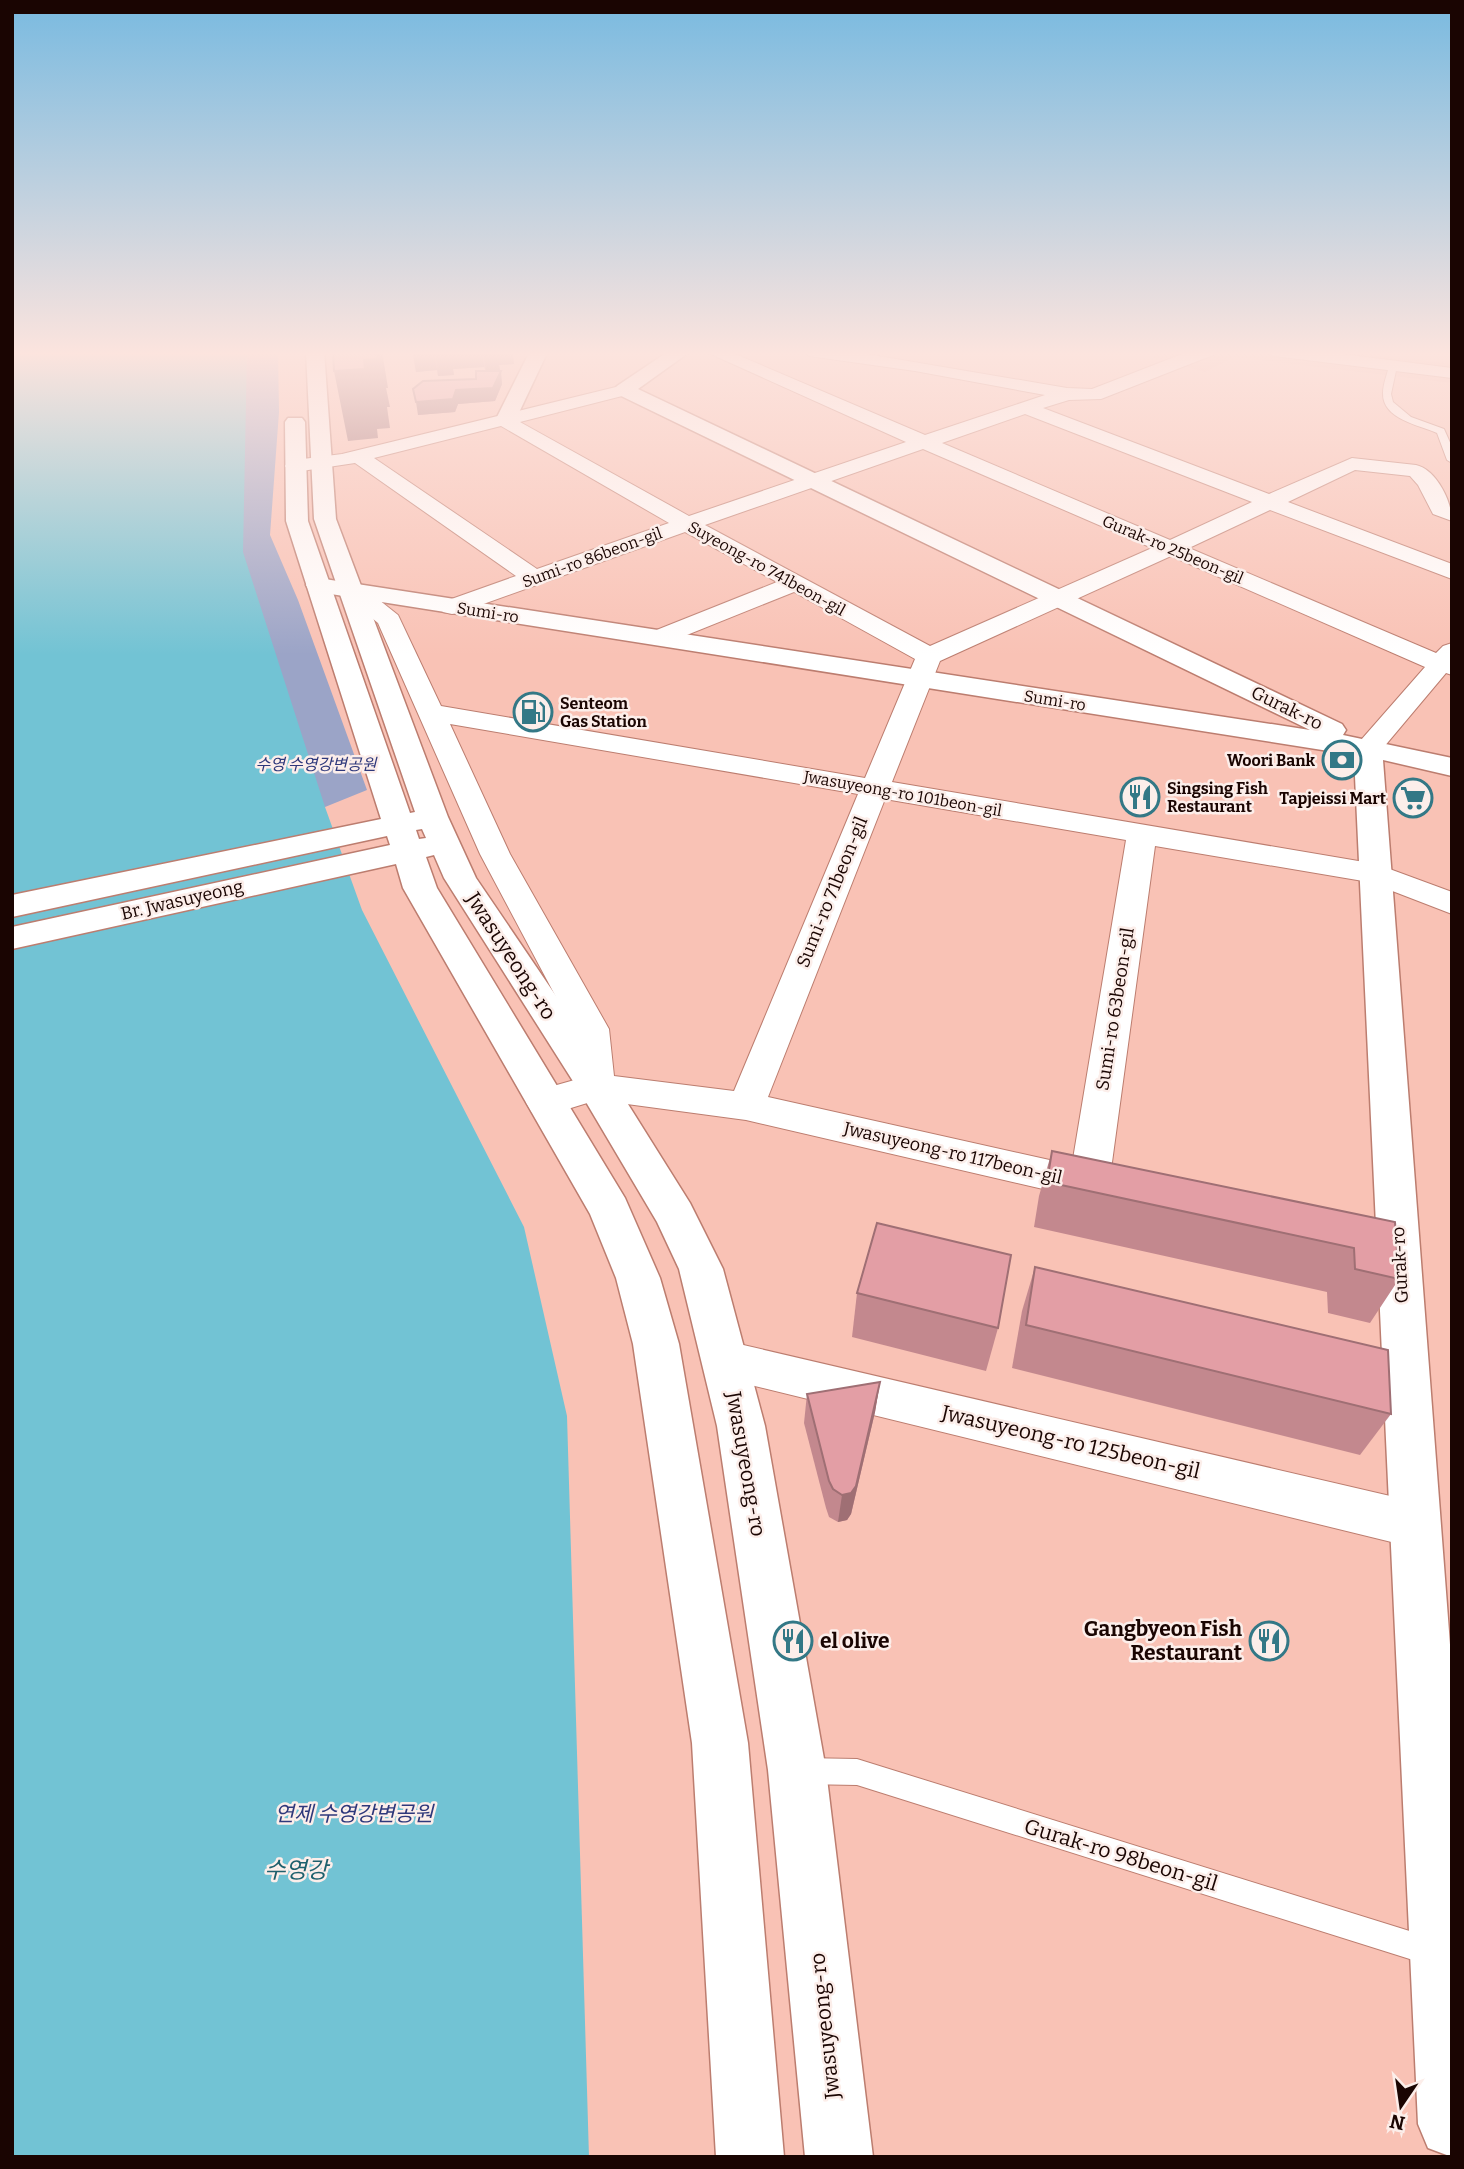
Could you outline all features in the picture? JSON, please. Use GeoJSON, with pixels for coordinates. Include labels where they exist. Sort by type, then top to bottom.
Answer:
{"type":"FeatureCollection","features":[{"type":"Feature","properties":{"kind":"main road","name":"Jwasuyeong-ro"},"geometry":{"type":"LineString","coordinates":[[295,452],[297,521],[334,587],[420,834],[420,888],[610,1210],[638,1278],[656,1344],[720,1743],[750,2157]]}},
{"type":"Feature","properties":{"kind":"main road","name":"Jwasuyeong-ro"},"geometry":{"type":"LineString","coordinates":[[321,452],[325,519],[334,587]]}},
{"type":"Feature","properties":{"kind":"main road","name":"Gurak-ro"},"geometry":{"type":"LineString","coordinates":[[753,452],[1368,748],[1376,874],[1379,1251],[1416,1525],[1444,1834],[1442,1955],[1452,2124]]}},
{"type":"Feature","properties":{"kind":"main road","name":"Sumi-ro"},"geometry":{"type":"LineString","coordinates":[[334,587],[658,638],[923,667],[1368,748],[1452,767]]}},
{"type":"Feature","properties":{"kind":"main road","name":"Jwasuyeong-ro"},"geometry":{"type":"LineString","coordinates":[[420,834],[460,878],[597,1087],[675,1215],[701,1269],[741,1426],[797,1770],[839,2157]]}},
{"type":"Feature","properties":{"kind":"main road"},"geometry":{"type":"LineString","coordinates":[[348,848],[420,834]]}},
{"type":"Feature","properties":{"kind":"main road","name":"Br. Jwasuyeong"},"geometry":{"type":"LineString","coordinates":[[12,906],[348,848]]}},
{"type":"Feature","properties":{"kind":"main road","name":"Br. Jwasuyeong"},"geometry":{"type":"LineString","coordinates":[[12,938],[348,848]]}},
{"type":"Feature","properties":{"kind":"street"},"geometry":{"type":"LineString","coordinates":[[295,466],[321,456],[358,456],[374,452]]}},
{"type":"Feature","properties":{"kind":"street","name":"Suyeong-ro 741beon-gil"},"geometry":{"type":"LineString","coordinates":[[560,452],[796,583],[923,667]]}},
{"type":"Feature","properties":{"kind":"street","name":"Sumi-ro 86beon-gil"},"geometry":{"type":"LineString","coordinates":[[453,607],[894,452]]}},
{"type":"Feature","properties":{"kind":"street","name":"Gurak-ro 25beon-gil"},"geometry":{"type":"LineString","coordinates":[[948,452],[1170,548],[1448,661]]}},
{"type":"Feature","properties":{"kind":"street"},"geometry":{"type":"LineString","coordinates":[[1142,452],[1452,572]]}},
{"type":"Feature","properties":{"kind":"street"},"geometry":{"type":"LineString","coordinates":[[358,456],[534,578]]}},
{"type":"Feature","properties":{"kind":"street"},"geometry":{"type":"LineString","coordinates":[[923,667],[1060,599],[1352,464],[1416,471],[1427,482],[1441,509],[1452,515]]}},
{"type":"Feature","properties":{"kind":"street"},"geometry":{"type":"LineString","coordinates":[[658,638],[796,583]]}},
{"type":"Feature","properties":{"kind":"street"},"geometry":{"type":"LineString","coordinates":[[334,587],[388,620],[495,854],[591,1028],[597,1087]]}},
{"type":"Feature","properties":{"kind":"street"},"geometry":{"type":"LineString","coordinates":[[1368,748],[1448,661]]}},
{"type":"Feature","properties":{"kind":"street","name":"Sumi-ro 71beon-gil"},"geometry":{"type":"LineString","coordinates":[[747,1106],[923,667]]}},
{"type":"Feature","properties":{"kind":"street","name":"Jwasuyeong-ro 101beon-gil"},"geometry":{"type":"LineString","coordinates":[[429,712],[1376,874],[1452,904]]}},
{"type":"Feature","properties":{"kind":"street","name":"Sumi-ro 63beon-gil"},"geometry":{"type":"LineString","coordinates":[[1089,1184],[1142,834]]}},
{"type":"Feature","properties":{"kind":"street","name":"Jwasuyeong-ro 117beon-gil"},"geometry":{"type":"LineString","coordinates":[[545,1102],[597,1087],[747,1106],[1130,1194]]}},
{"type":"Feature","properties":{"kind":"street","name":"Jwasuyeong-ro 125beon-gil"},"geometry":{"type":"LineString","coordinates":[[726,1360],[1416,1525]]}},
{"type":"Feature","properties":{"kind":"lane","name":"Gurak-ro 98beon-gil"},"geometry":{"type":"LineString","coordinates":[[797,1770],[857,1772],[1442,1955]]}},
{"type":"Feature","properties":{"kind":"green space","name":"수영 수영강변공원"},"geometry":{"type":"Polygon","coordinates":[[[229,452],[276,452],[270,535],[298,600],[367,790],[288,822],[223,544],[229,452]]]}},
{"type":"Feature","properties":{"kind":"water","name":"수영강"},"geometry":{"type":"Polygon","coordinates":[[[12,452],[245,452],[243,552],[325,807],[362,910],[524,1227],[567,1416],[589,2157],[12,2157],[12,452]]]}},
{"type":"Feature","properties":{"kind":"building"},"geometry":{"type":"Polygon","coordinates":[[[1052,1151],[1395,1222],[1399,1279],[1355,1269],[1354,1248],[1047,1182],[1052,1151]]]}},
{"type":"Feature","properties":{"kind":"building"},"geometry":{"type":"Polygon","coordinates":[[[877,1223],[1011,1255],[998,1328],[857,1293],[877,1223]]]}},
{"type":"Feature","properties":{"kind":"building"},"geometry":{"type":"Polygon","coordinates":[[[1035,1267],[1388,1350],[1391,1414],[1026,1325],[1035,1267]]]}},
{"type":"Feature","properties":{"kind":"building"},"geometry":{"type":"Polygon","coordinates":[[[880,1382],[856,1486],[851,1493],[842,1495],[833,1489],[829,1481],[807,1394],[880,1382]]]}},
{"type":"Feature","properties":{"kind":"place","name":"Senteom Gas Station"},"geometry":{"type":"Point","coordinates":[533,712]}},
{"type":"Feature","properties":{"kind":"place","name":"Woori Bank"},"geometry":{"type":"Point","coordinates":[1342,760]}},
{"type":"Feature","properties":{"kind":"place","name":"Singsing Fish Restaurant"},"geometry":{"type":"Point","coordinates":[1140,797]}},
{"type":"Feature","properties":{"kind":"place","name":"Tapjeissi Mart"},"geometry":{"type":"Point","coordinates":[1413,798]}},
{"type":"Feature","properties":{"kind":"place","name":"el olive"},"geometry":{"type":"Point","coordinates":[793,1641]}},
{"type":"Feature","properties":{"kind":"place","name":"Gangbyeon Fish Restaurant"},"geometry":{"type":"Point","coordinates":[1269,1641]}},
{"type":"Feature","properties":{"kind":"park label","name":"연제 수영강변공원"},"geometry":{"type":"Point","coordinates":[354,1814]}}]}
